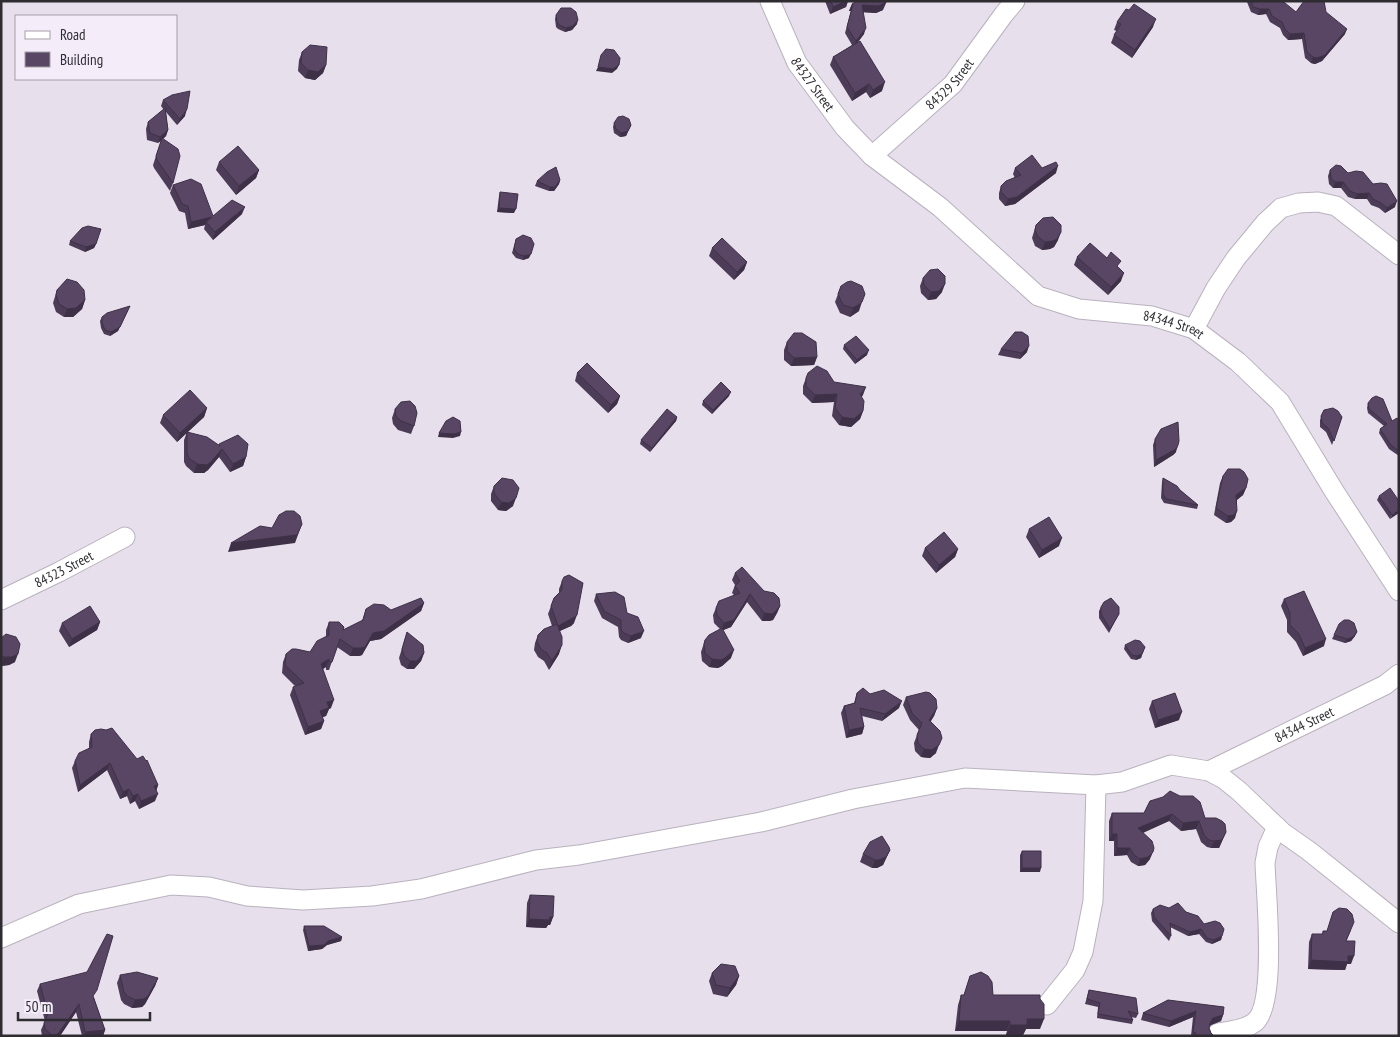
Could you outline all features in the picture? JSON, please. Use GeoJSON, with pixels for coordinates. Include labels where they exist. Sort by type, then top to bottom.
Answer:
{"type":"FeatureCollection","features":[{"type":"Feature","properties":{"kind":"street","name":"84327 Street"},"geometry":{"type":"LineString","coordinates":[[770,1],[797,63],[844,128],[872,156]]}},
{"type":"Feature","properties":{"kind":"street","name":"84329 Street"},"geometry":{"type":"LineString","coordinates":[[872,156],[953,84],[1015,1]]}},
{"type":"Feature","properties":{"kind":"street","name":"84344 Street"},"geometry":{"type":"LineString","coordinates":[[872,156],[940,207],[1038,296],[1079,309],[1152,316],[1194,328],[1238,362],[1280,402],[1334,491],[1399,591]]}},
{"type":"Feature","properties":{"kind":"street"},"geometry":{"type":"LineString","coordinates":[[1194,328],[1216,288],[1236,258],[1265,223],[1281,208],[1299,203],[1318,202],[1336,206],[1399,255]]}},
{"type":"Feature","properties":{"kind":"street","name":"84323 Street"},"geometry":{"type":"LineString","coordinates":[[1,600],[125,538]]}},
{"type":"Feature","properties":{"kind":"street","name":"84344 Street"},"geometry":{"type":"LineString","coordinates":[[1209,771],[1385,685],[1399,674]]}},
{"type":"Feature","properties":{"kind":"street"},"geometry":{"type":"LineString","coordinates":[[1,938],[79,904],[171,885],[209,887],[247,896],[303,900],[372,896],[421,889],[536,860],[579,855],[761,822],[854,799],[965,778],[1096,785],[1122,782],[1171,765],[1209,771],[1239,791],[1277,827],[1399,923]]}},
{"type":"Feature","properties":{"kind":"street"},"geometry":{"type":"LineString","coordinates":[[1047,1004],[1075,970],[1084,952],[1093,901],[1096,785]]}},
{"type":"Feature","properties":{"kind":"street"},"geometry":{"type":"LineString","coordinates":[[1218,1033],[1246,1028],[1255,1022],[1262,1013],[1269,968],[1265,863],[1268,847],[1277,827]]}},
{"type":"Feature","properties":{"kind":"building"},"geometry":{"type":"Polygon","coordinates":[[[831,1],[846,1],[833,7],[831,1]]]}},
{"type":"Feature","properties":{"kind":"building"},"geometry":{"type":"Polygon","coordinates":[[[855,1],[886,1],[878,6],[862,5],[866,28],[856,41],[847,27],[852,4],[855,1]]]}},
{"type":"Feature","properties":{"kind":"building"},"geometry":{"type":"Polygon","coordinates":[[[1251,1],[1279,1],[1285,3],[1296,12],[1304,1],[1324,1],[1326,12],[1347,29],[1325,55],[1317,58],[1313,57],[1307,52],[1304,33],[1290,34],[1282,22],[1272,16],[1269,9],[1253,7],[1251,1]]]}},
{"type":"Feature","properties":{"kind":"building"},"geometry":{"type":"Polygon","coordinates":[[[1134,4],[1156,19],[1135,50],[1114,35],[1121,24],[1117,22],[1126,9],[1129,10],[1134,4]]]}},
{"type":"Feature","properties":{"kind":"building"},"geometry":{"type":"Polygon","coordinates":[[[561,8],[571,8],[576,12],[578,20],[573,26],[566,28],[557,22],[556,15],[561,8]]]}},
{"type":"Feature","properties":{"kind":"building"},"geometry":{"type":"Polygon","coordinates":[[[860,41],[885,82],[873,90],[869,84],[855,93],[833,57],[860,41]]]}},
{"type":"Feature","properties":{"kind":"building"},"geometry":{"type":"Polygon","coordinates":[[[310,45],[327,47],[326,65],[318,72],[308,70],[301,63],[302,52],[310,45]]]}},
{"type":"Feature","properties":{"kind":"building"},"geometry":{"type":"Polygon","coordinates":[[[606,49],[614,50],[620,58],[619,65],[613,69],[598,67],[601,55],[606,49]]]}},
{"type":"Feature","properties":{"kind":"building"},"geometry":{"type":"Polygon","coordinates":[[[190,91],[187,109],[180,119],[163,100],[172,95],[190,91]]]}},
{"type":"Feature","properties":{"kind":"building"},"geometry":{"type":"Polygon","coordinates":[[[165,108],[168,130],[160,137],[150,133],[148,122],[165,108]]]}},
{"type":"Feature","properties":{"kind":"building"},"geometry":{"type":"Polygon","coordinates":[[[623,116],[629,119],[631,125],[628,131],[621,133],[616,129],[614,123],[618,117],[623,116]]]}},
{"type":"Feature","properties":{"kind":"building"},"geometry":{"type":"Polygon","coordinates":[[[162,138],[178,149],[180,156],[173,183],[156,156],[162,138]]]}},
{"type":"Feature","properties":{"kind":"building"},"geometry":{"type":"Polygon","coordinates":[[[238,146],[259,170],[239,186],[219,162],[238,146]]]}},
{"type":"Feature","properties":{"kind":"building"},"geometry":{"type":"Polygon","coordinates":[[[1032,155],[1042,168],[1056,162],[1058,166],[1017,197],[1008,199],[1001,192],[1001,186],[1006,181],[1021,175],[1015,168],[1032,155]]]}},
{"type":"Feature","properties":{"kind":"building"},"geometry":{"type":"Polygon","coordinates":[[[1336,165],[1341,166],[1348,173],[1363,172],[1373,184],[1387,184],[1397,201],[1387,208],[1373,199],[1369,193],[1357,194],[1350,191],[1343,182],[1335,182],[1331,178],[1330,170],[1336,165]]]}},
{"type":"Feature","properties":{"kind":"building"},"geometry":{"type":"Polygon","coordinates":[[[556,167],[560,180],[555,187],[550,187],[537,181],[547,172],[556,167]]]}},
{"type":"Feature","properties":{"kind":"building"},"geometry":{"type":"Polygon","coordinates":[[[191,179],[201,184],[213,216],[232,200],[245,207],[215,232],[206,222],[212,217],[191,222],[188,206],[182,204],[173,185],[191,179]]]}},
{"type":"Feature","properties":{"kind":"building"},"geometry":{"type":"Polygon","coordinates":[[[500,192],[518,194],[516,209],[499,208],[500,192]]]}},
{"type":"Feature","properties":{"kind":"building"},"geometry":{"type":"Polygon","coordinates":[[[1053,217],[1061,225],[1061,232],[1057,239],[1045,242],[1038,237],[1035,230],[1036,225],[1043,218],[1053,217]]]}},
{"type":"Feature","properties":{"kind":"building"},"geometry":{"type":"Polygon","coordinates":[[[88,226],[101,229],[96,244],[86,247],[70,241],[82,228],[88,226]]]}},
{"type":"Feature","properties":{"kind":"building"},"geometry":{"type":"Polygon","coordinates":[[[523,235],[531,238],[534,244],[531,254],[524,256],[518,254],[514,249],[516,239],[523,235]]]}},
{"type":"Feature","properties":{"kind":"building"},"geometry":{"type":"Polygon","coordinates":[[[722,238],[747,262],[737,272],[712,248],[722,238]]]}},
{"type":"Feature","properties":{"kind":"building"},"geometry":{"type":"Polygon","coordinates":[[[1090,243],[1107,258],[1111,252],[1121,261],[1117,266],[1124,273],[1111,287],[1077,257],[1090,243]]]}},
{"type":"Feature","properties":{"kind":"building"},"geometry":{"type":"Polygon","coordinates":[[[938,269],[945,276],[945,284],[939,291],[931,292],[924,285],[923,278],[930,270],[938,269]]]}},
{"type":"Feature","properties":{"kind":"building"},"geometry":{"type":"Polygon","coordinates":[[[67,279],[77,282],[84,290],[85,300],[76,308],[67,309],[59,304],[56,295],[57,290],[67,279]]]}},
{"type":"Feature","properties":{"kind":"building"},"geometry":{"type":"Polygon","coordinates":[[[851,281],[862,286],[865,294],[862,302],[853,308],[843,305],[838,294],[841,286],[851,281]]]}},
{"type":"Feature","properties":{"kind":"building"},"geometry":{"type":"Polygon","coordinates":[[[130,306],[120,327],[111,332],[105,330],[102,317],[107,313],[130,306]]]}},
{"type":"Feature","properties":{"kind":"building"},"geometry":{"type":"Polygon","coordinates":[[[1015,332],[1022,332],[1028,336],[1029,346],[1022,353],[1001,349],[1015,332]]]}},
{"type":"Feature","properties":{"kind":"building"},"geometry":{"type":"Polygon","coordinates":[[[794,333],[802,333],[816,342],[817,357],[794,358],[787,351],[787,342],[794,333]]]}},
{"type":"Feature","properties":{"kind":"building"},"geometry":{"type":"Polygon","coordinates":[[[856,336],[869,350],[857,360],[844,345],[856,336]]]}},
{"type":"Feature","properties":{"kind":"building"},"geometry":{"type":"Polygon","coordinates":[[[587,363],[620,396],[611,405],[577,373],[587,363]]]}},
{"type":"Feature","properties":{"kind":"building"},"geometry":{"type":"Polygon","coordinates":[[[817,366],[827,371],[834,382],[866,387],[860,394],[864,401],[863,411],[854,419],[842,417],[835,408],[837,394],[815,395],[806,386],[808,373],[817,366]]]}},
{"type":"Feature","properties":{"kind":"building"},"geometry":{"type":"Polygon","coordinates":[[[721,382],[731,392],[713,410],[703,401],[721,382]]]}},
{"type":"Feature","properties":{"kind":"building"},"geometry":{"type":"Polygon","coordinates":[[[190,390],[207,408],[180,433],[163,415],[190,390]]]}},
{"type":"Feature","properties":{"kind":"building"},"geometry":{"type":"Polygon","coordinates":[[[1376,396],[1383,399],[1392,421],[1397,418],[1399,421],[1399,451],[1391,445],[1380,429],[1387,424],[1369,409],[1368,403],[1376,396]]]}},
{"type":"Feature","properties":{"kind":"building"},"geometry":{"type":"Polygon","coordinates":[[[410,401],[415,406],[417,413],[414,426],[401,421],[396,416],[395,409],[401,402],[410,401]]]}},
{"type":"Feature","properties":{"kind":"building"},"geometry":{"type":"Polygon","coordinates":[[[1333,408],[1342,417],[1334,441],[1328,428],[1322,423],[1321,416],[1324,410],[1333,408]]]}},
{"type":"Feature","properties":{"kind":"building"},"geometry":{"type":"Polygon","coordinates":[[[667,409],[677,417],[652,448],[641,440],[667,409]]]}},
{"type":"Feature","properties":{"kind":"building"},"geometry":{"type":"Polygon","coordinates":[[[453,417],[460,421],[461,432],[454,434],[439,433],[446,421],[453,417]]]}},
{"type":"Feature","properties":{"kind":"building"},"geometry":{"type":"Polygon","coordinates":[[[1178,422],[1179,441],[1176,449],[1156,460],[1155,439],[1161,429],[1178,422]]]}},
{"type":"Feature","properties":{"kind":"building"},"geometry":{"type":"Polygon","coordinates":[[[187,432],[207,437],[220,446],[219,444],[238,435],[248,444],[246,457],[233,464],[222,449],[207,465],[197,464],[189,458],[187,453],[187,432]]]}},
{"type":"Feature","properties":{"kind":"building"},"geometry":{"type":"Polygon","coordinates":[[[1228,469],[1240,469],[1248,479],[1246,488],[1236,495],[1237,511],[1234,515],[1228,516],[1216,508],[1223,476],[1228,469]]]}},
{"type":"Feature","properties":{"kind":"building"},"geometry":{"type":"Polygon","coordinates":[[[502,478],[513,480],[519,488],[516,498],[509,503],[501,502],[494,493],[494,486],[502,478]]]}},
{"type":"Feature","properties":{"kind":"building"},"geometry":{"type":"Polygon","coordinates":[[[1163,478],[1177,486],[1198,505],[1166,499],[1163,494],[1163,478]]]}},
{"type":"Feature","properties":{"kind":"building"},"geometry":{"type":"Polygon","coordinates":[[[1390,488],[1399,501],[1399,510],[1392,515],[1379,496],[1390,488]]]}},
{"type":"Feature","properties":{"kind":"building"},"geometry":{"type":"Polygon","coordinates":[[[286,511],[294,511],[300,516],[302,524],[297,535],[231,543],[260,526],[272,528],[279,515],[286,511]]]}},
{"type":"Feature","properties":{"kind":"building"},"geometry":{"type":"Polygon","coordinates":[[[1049,517],[1062,538],[1042,550],[1029,529],[1049,517]]]}},
{"type":"Feature","properties":{"kind":"building"},"geometry":{"type":"Polygon","coordinates":[[[944,532],[958,549],[939,565],[925,548],[944,532]]]}},
{"type":"Feature","properties":{"kind":"building"},"geometry":{"type":"Polygon","coordinates":[[[742,567],[764,591],[774,593],[779,598],[780,606],[772,614],[764,613],[750,594],[734,620],[724,623],[717,615],[716,608],[719,601],[740,593],[735,586],[740,581],[735,573],[742,567]]]}},
{"type":"Feature","properties":{"kind":"building"},"geometry":{"type":"Polygon","coordinates":[[[569,575],[583,583],[577,615],[558,626],[551,606],[554,598],[562,590],[564,577],[569,575]]]}},
{"type":"Feature","properties":{"kind":"building"},"geometry":{"type":"Polygon","coordinates":[[[1304,591],[1326,639],[1305,648],[1299,634],[1290,625],[1290,613],[1284,599],[1304,591]]]}},
{"type":"Feature","properties":{"kind":"building"},"geometry":{"type":"Polygon","coordinates":[[[615,592],[624,597],[627,613],[638,617],[644,631],[631,636],[624,633],[621,630],[621,620],[604,611],[596,594],[615,592]]]}},
{"type":"Feature","properties":{"kind":"building"},"geometry":{"type":"Polygon","coordinates":[[[421,598],[424,603],[384,631],[373,633],[365,647],[353,648],[340,639],[332,662],[329,662],[329,659],[321,664],[334,700],[327,702],[329,708],[320,711],[324,721],[308,727],[293,687],[304,683],[285,665],[286,654],[292,649],[310,652],[317,641],[329,635],[329,622],[339,622],[344,627],[343,630],[363,620],[366,609],[374,604],[384,605],[391,610],[421,598]]]}},
{"type":"Feature","properties":{"kind":"building"},"geometry":{"type":"Polygon","coordinates":[[[1111,598],[1119,607],[1119,614],[1110,629],[1101,614],[1101,607],[1104,602],[1111,598]]]}},
{"type":"Feature","properties":{"kind":"building"},"geometry":{"type":"Polygon","coordinates":[[[90,606],[100,622],[72,639],[62,623],[90,606]]]}},
{"type":"Feature","properties":{"kind":"building"},"geometry":{"type":"Polygon","coordinates":[[[1344,620],[1354,623],[1357,632],[1353,637],[1347,639],[1334,635],[1339,624],[1344,620]]]}},
{"type":"Feature","properties":{"kind":"building"},"geometry":{"type":"Polygon","coordinates":[[[557,624],[562,637],[562,645],[552,661],[537,642],[538,635],[544,629],[557,624]]]}},
{"type":"Feature","properties":{"kind":"building"},"geometry":{"type":"Polygon","coordinates":[[[722,628],[734,650],[721,660],[712,659],[705,653],[705,640],[709,635],[722,628]]]}},
{"type":"Feature","properties":{"kind":"building"},"geometry":{"type":"Polygon","coordinates":[[[407,632],[423,645],[424,653],[417,661],[410,661],[404,656],[402,649],[407,632]]]}},
{"type":"Feature","properties":{"kind":"building"},"geometry":{"type":"Polygon","coordinates":[[[6,634],[16,637],[20,644],[18,654],[12,657],[1,656],[1,638],[6,634]]]}},
{"type":"Feature","properties":{"kind":"building"},"geometry":{"type":"Polygon","coordinates":[[[1135,640],[1140,641],[1145,647],[1142,654],[1137,656],[1132,655],[1125,645],[1135,640]]]}},
{"type":"Feature","properties":{"kind":"building"},"geometry":{"type":"Polygon","coordinates":[[[863,688],[870,694],[884,690],[902,701],[885,714],[860,708],[864,727],[849,730],[844,706],[855,703],[857,693],[863,688]]]}},
{"type":"Feature","properties":{"kind":"building"},"geometry":{"type":"Polygon","coordinates":[[[926,692],[936,699],[937,708],[929,720],[940,731],[942,738],[939,745],[932,750],[924,749],[918,743],[917,735],[922,723],[912,713],[906,697],[926,692]]]}},
{"type":"Feature","properties":{"kind":"building"},"geometry":{"type":"Polygon","coordinates":[[[1175,693],[1182,712],[1158,720],[1152,701],[1175,693]]]}},
{"type":"Feature","properties":{"kind":"building"},"geometry":{"type":"Polygon","coordinates":[[[112,728],[137,759],[143,756],[147,760],[158,785],[154,786],[158,794],[141,801],[138,794],[133,796],[129,789],[123,792],[110,763],[80,785],[75,761],[79,753],[92,747],[91,734],[95,730],[112,728]]]}},
{"type":"Feature","properties":{"kind":"building"},"geometry":{"type":"Polygon","coordinates":[[[1170,791],[1180,796],[1193,796],[1200,802],[1205,818],[1216,818],[1222,821],[1225,824],[1226,832],[1222,840],[1209,840],[1204,835],[1199,821],[1183,823],[1172,814],[1138,828],[1152,841],[1153,852],[1148,857],[1140,859],[1134,855],[1130,848],[1117,848],[1117,834],[1112,834],[1112,813],[1144,813],[1150,801],[1163,797],[1170,791]]]}},
{"type":"Feature","properties":{"kind":"building"},"geometry":{"type":"Polygon","coordinates":[[[882,836],[890,850],[886,857],[875,860],[863,854],[870,842],[882,836]]]}},
{"type":"Feature","properties":{"kind":"building"},"geometry":{"type":"Polygon","coordinates":[[[1022,851],[1041,851],[1041,868],[1022,868],[1022,851]]]}},
{"type":"Feature","properties":{"kind":"building"},"geometry":{"type":"Polygon","coordinates":[[[530,895],[554,896],[553,917],[550,917],[549,920],[529,919],[530,895]]]}},
{"type":"Feature","properties":{"kind":"building"},"geometry":{"type":"Polygon","coordinates":[[[1178,903],[1186,912],[1198,916],[1204,924],[1215,921],[1220,923],[1224,929],[1222,936],[1214,940],[1207,938],[1201,929],[1190,932],[1170,923],[1171,936],[1154,917],[1153,909],[1160,905],[1169,908],[1178,903]]]}},
{"type":"Feature","properties":{"kind":"building"},"geometry":{"type":"Polygon","coordinates":[[[1339,908],[1347,909],[1352,914],[1354,922],[1346,941],[1355,941],[1354,956],[1348,956],[1348,962],[1311,960],[1312,934],[1323,934],[1323,931],[1327,931],[1333,912],[1339,908]]]}},
{"type":"Feature","properties":{"kind":"building"},"geometry":{"type":"Polygon","coordinates":[[[304,926],[324,926],[342,937],[328,941],[324,945],[309,946],[304,926]]]}},
{"type":"Feature","properties":{"kind":"building"},"geometry":{"type":"Polygon","coordinates":[[[107,934],[113,936],[97,990],[93,996],[105,1030],[85,1032],[79,1004],[58,1034],[52,1035],[45,1029],[44,1023],[48,1014],[40,984],[87,972],[107,934]]]}},
{"type":"Feature","properties":{"kind":"building"},"geometry":{"type":"Polygon","coordinates":[[[721,964],[735,966],[739,976],[730,988],[716,985],[712,973],[721,964]]]}},
{"type":"Feature","properties":{"kind":"building"},"geometry":{"type":"Polygon","coordinates":[[[137,972],[158,978],[148,996],[144,999],[135,1000],[124,992],[120,975],[137,972]]]}},
{"type":"Feature","properties":{"kind":"building"},"geometry":{"type":"Polygon","coordinates":[[[981,972],[988,976],[992,982],[993,995],[1040,995],[1040,999],[1044,1004],[1044,1019],[1027,1019],[1027,1025],[1010,1025],[1010,1021],[959,1021],[961,995],[964,995],[970,976],[981,972]]]}},
{"type":"Feature","properties":{"kind":"building"},"geometry":{"type":"Polygon","coordinates":[[[1089,990],[1136,998],[1138,1014],[1128,1011],[1133,1020],[1098,1014],[1100,1003],[1087,999],[1089,990]]]}},
{"type":"Feature","properties":{"kind":"building"},"geometry":{"type":"Polygon","coordinates":[[[1168,1000],[1224,1007],[1223,1015],[1213,1018],[1210,1023],[1209,1028],[1214,1036],[1195,1036],[1196,1033],[1193,1032],[1196,1011],[1171,1021],[1143,1013],[1168,1000]]]}}]}
